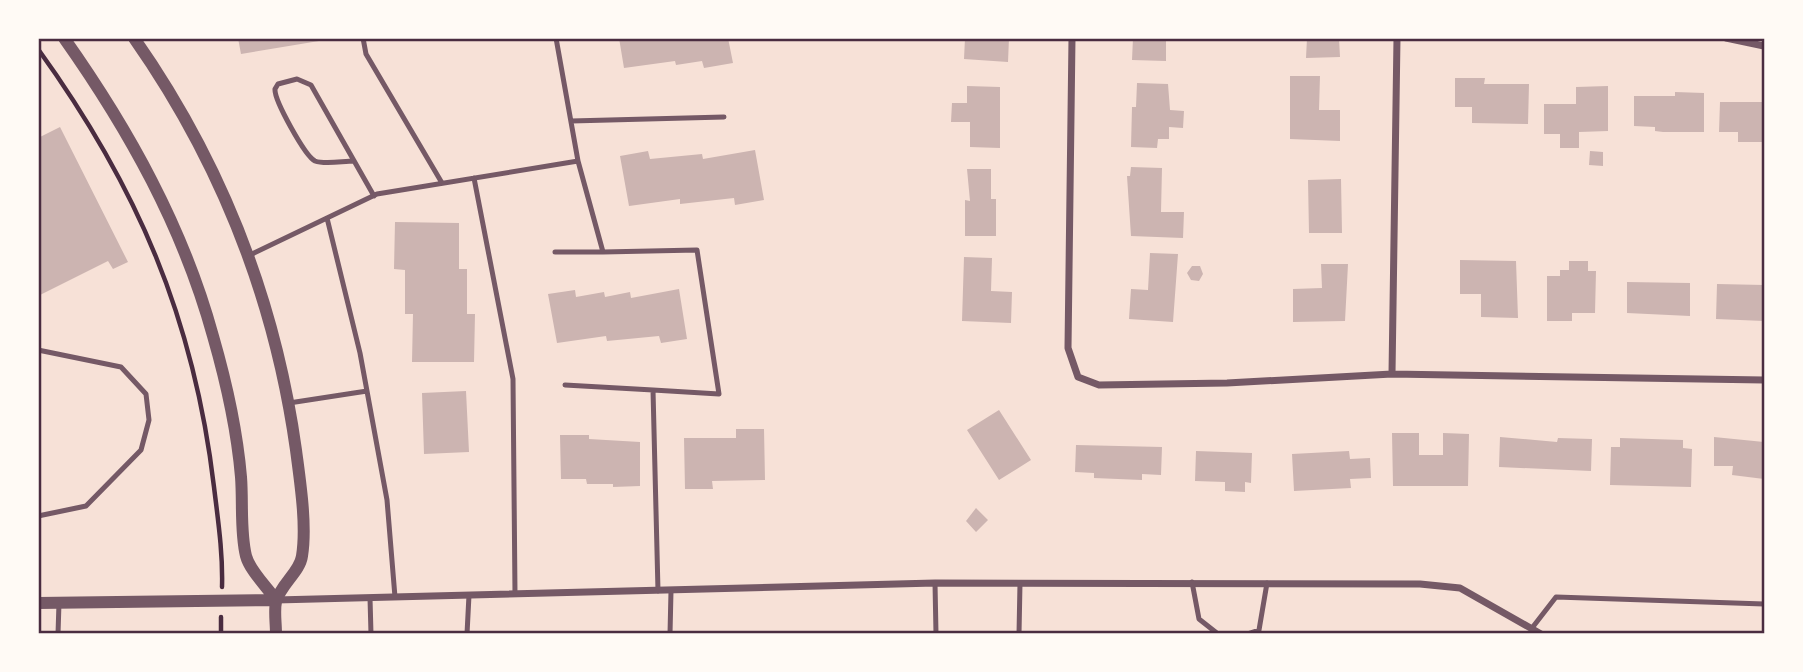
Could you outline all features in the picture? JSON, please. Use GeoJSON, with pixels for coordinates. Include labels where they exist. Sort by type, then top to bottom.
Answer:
{"type":"FeatureCollection","features":[{"type":"Feature","properties":{"kind":"street"},"geometry":{"type":"LineString","coordinates":[[64,38],[128,134],[161,197],[188,259],[213,336],[230,409],[241,474],[247,558],[276,600]]}},
{"type":"Feature","properties":{"kind":"street"},"geometry":{"type":"LineString","coordinates":[[134,38],[179,108],[215,172],[250,255],[271,326],[289,403],[301,487],[302,558],[276,600],[276,634]]}},
{"type":"Feature","properties":{"kind":"street"},"geometry":{"type":"LineString","coordinates":[[1072,38],[1068,348],[1077,377],[1098,385],[1227,383],[1392,374],[1765,380]]}},
{"type":"Feature","properties":{"kind":"street"},"geometry":{"type":"LineString","coordinates":[[1392,374],[1397,38]]}},
{"type":"Feature","properties":{"kind":"street"},"geometry":{"type":"LineString","coordinates":[[1726,38],[1765,46]]}},
{"type":"Feature","properties":{"kind":"street"},"geometry":{"type":"LineString","coordinates":[[38,603],[276,600],[935,583],[1420,584],[1460,588],[1541,634]]}},
{"type":"Feature","properties":{"kind":"lane"},"geometry":{"type":"LineString","coordinates":[[363,38],[366,54],[442,183]]}},
{"type":"Feature","properties":{"kind":"lane"},"geometry":{"type":"LineString","coordinates":[[556,38],[578,161],[603,252]]}},
{"type":"Feature","properties":{"kind":"lane"},"geometry":{"type":"LineString","coordinates":[[354,161],[322,162],[309,156],[276,101],[275,89],[278,84],[297,79],[306,80],[354,161],[374,196]]}},
{"type":"Feature","properties":{"kind":"lane"},"geometry":{"type":"LineString","coordinates":[[571,121],[724,117]]}},
{"type":"Feature","properties":{"kind":"lane"},"geometry":{"type":"LineString","coordinates":[[250,255],[374,196],[578,161]]}},
{"type":"Feature","properties":{"kind":"lane"},"geometry":{"type":"LineString","coordinates":[[474,178],[513,379],[515,594]]}},
{"type":"Feature","properties":{"kind":"lane"},"geometry":{"type":"LineString","coordinates":[[327,218],[367,391],[387,500],[395,597]]}},
{"type":"Feature","properties":{"kind":"lane"},"geometry":{"type":"LineString","coordinates":[[555,252],[697,250],[719,394],[565,385]]}},
{"type":"Feature","properties":{"kind":"lane"},"geometry":{"type":"LineString","coordinates":[[38,350],[121,367],[146,394],[149,420],[141,450],[86,506],[38,516]]}},
{"type":"Feature","properties":{"kind":"lane"},"geometry":{"type":"LineString","coordinates":[[653,390],[658,591]]}},
{"type":"Feature","properties":{"kind":"lane"},"geometry":{"type":"LineString","coordinates":[[289,403],[367,391]]}},
{"type":"Feature","properties":{"kind":"lane"},"geometry":{"type":"LineString","coordinates":[[1192,582],[1199,619],[1218,634]]}},
{"type":"Feature","properties":{"kind":"lane"},"geometry":{"type":"LineString","coordinates":[[935,583],[936,634]]}},
{"type":"Feature","properties":{"kind":"lane"},"geometry":{"type":"LineString","coordinates":[[1019,634],[1020,583]]}},
{"type":"Feature","properties":{"kind":"lane"},"geometry":{"type":"LineString","coordinates":[[1247,634],[1259,630],[1267,583]]}},
{"type":"Feature","properties":{"kind":"lane"},"geometry":{"type":"LineString","coordinates":[[670,634],[671,591]]}},
{"type":"Feature","properties":{"kind":"lane"},"geometry":{"type":"LineString","coordinates":[[467,634],[469,595]]}},
{"type":"Feature","properties":{"kind":"lane"},"geometry":{"type":"LineString","coordinates":[[370,597],[371,634]]}},
{"type":"Feature","properties":{"kind":"lane"},"geometry":{"type":"LineString","coordinates":[[1532,628],[1556,597],[1765,604]]}},
{"type":"Feature","properties":{"kind":"lane"},"geometry":{"type":"LineString","coordinates":[[58,634],[59,603]]}},
{"type":"Feature","properties":{"kind":"path"},"geometry":{"type":"LineString","coordinates":[[38,49],[104,146],[135,206],[165,277],[196,384],[209,452],[223,563],[221,634]]}},
{"type":"Feature","properties":{"kind":"building"},"geometry":{"type":"Polygon","coordinates":[[[238,38],[325,38],[325,40],[241,54],[238,38]]]}},
{"type":"Feature","properties":{"kind":"building"},"geometry":{"type":"Polygon","coordinates":[[[619,38],[728,38],[733,63],[704,68],[702,61],[676,65],[675,61],[624,68],[619,38]]]}},
{"type":"Feature","properties":{"kind":"building"},"geometry":{"type":"Polygon","coordinates":[[[965,38],[1009,38],[1008,62],[964,59],[965,38]]]}},
{"type":"Feature","properties":{"kind":"building"},"geometry":{"type":"Polygon","coordinates":[[[1133,38],[1166,38],[1166,61],[1132,60],[1133,38]]]}},
{"type":"Feature","properties":{"kind":"building"},"geometry":{"type":"Polygon","coordinates":[[[1307,38],[1339,38],[1340,57],[1306,58],[1307,38]]]}},
{"type":"Feature","properties":{"kind":"building"},"geometry":{"type":"Polygon","coordinates":[[[1290,76],[1320,76],[1319,110],[1340,110],[1340,141],[1290,139],[1290,76]]]}},
{"type":"Feature","properties":{"kind":"building"},"geometry":{"type":"Polygon","coordinates":[[[1455,78],[1485,78],[1484,84],[1529,84],[1528,124],[1472,123],[1472,107],[1455,107],[1455,78]]]}},
{"type":"Feature","properties":{"kind":"building"},"geometry":{"type":"Polygon","coordinates":[[[1137,83],[1168,84],[1170,110],[1184,111],[1183,128],[1169,127],[1169,139],[1158,139],[1157,148],[1131,147],[1132,107],[1136,107],[1137,83]]]}},
{"type":"Feature","properties":{"kind":"building"},"geometry":{"type":"Polygon","coordinates":[[[967,86],[1000,87],[1000,148],[970,147],[970,122],[951,122],[952,103],[967,103],[967,86]]]}},
{"type":"Feature","properties":{"kind":"building"},"geometry":{"type":"Polygon","coordinates":[[[1608,86],[1608,131],[1579,132],[1579,148],[1560,148],[1560,134],[1544,134],[1544,104],[1576,104],[1576,87],[1608,86]]]}},
{"type":"Feature","properties":{"kind":"building"},"geometry":{"type":"Polygon","coordinates":[[[1675,92],[1704,93],[1704,132],[1663,132],[1655,131],[1655,127],[1634,126],[1634,96],[1675,96],[1675,92]]]}},
{"type":"Feature","properties":{"kind":"building"},"geometry":{"type":"Polygon","coordinates":[[[1720,102],[1764,102],[1764,142],[1738,142],[1738,132],[1719,132],[1720,102]]]}},
{"type":"Feature","properties":{"kind":"building"},"geometry":{"type":"Polygon","coordinates":[[[60,127],[128,262],[113,269],[108,261],[38,296],[38,138],[60,127]]]}},
{"type":"Feature","properties":{"kind":"building"},"geometry":{"type":"Polygon","coordinates":[[[755,150],[764,200],[735,205],[734,198],[680,204],[680,199],[629,206],[620,156],[648,151],[650,159],[702,154],[703,159],[755,150]]]}},
{"type":"Feature","properties":{"kind":"building"},"geometry":{"type":"Polygon","coordinates":[[[1590,151],[1603,152],[1603,166],[1589,165],[1590,151]]]}},
{"type":"Feature","properties":{"kind":"building"},"geometry":{"type":"Polygon","coordinates":[[[1131,167],[1162,168],[1161,212],[1184,212],[1183,238],[1131,236],[1127,176],[1130,176],[1131,167]]]}},
{"type":"Feature","properties":{"kind":"building"},"geometry":{"type":"Polygon","coordinates":[[[967,169],[991,169],[991,199],[996,199],[996,236],[965,236],[965,200],[970,201],[967,169]]]}},
{"type":"Feature","properties":{"kind":"building"},"geometry":{"type":"Polygon","coordinates":[[[1341,179],[1342,233],[1309,233],[1308,180],[1341,179]]]}},
{"type":"Feature","properties":{"kind":"building"},"geometry":{"type":"Polygon","coordinates":[[[395,222],[459,223],[459,269],[467,269],[467,314],[475,314],[474,362],[412,362],[413,314],[405,314],[405,270],[394,269],[395,222]]]}},
{"type":"Feature","properties":{"kind":"building"},"geometry":{"type":"Polygon","coordinates":[[[1150,253],[1178,254],[1173,322],[1129,319],[1131,289],[1148,290],[1150,253]]]}},
{"type":"Feature","properties":{"kind":"building"},"geometry":{"type":"Polygon","coordinates":[[[964,257],[992,258],[991,291],[1012,292],[1011,323],[962,321],[964,257]]]}},
{"type":"Feature","properties":{"kind":"building"},"geometry":{"type":"Polygon","coordinates":[[[1460,260],[1516,261],[1518,318],[1481,317],[1481,294],[1460,294],[1460,260]]]}},
{"type":"Feature","properties":{"kind":"building"},"geometry":{"type":"Polygon","coordinates":[[[1569,261],[1588,261],[1588,271],[1596,271],[1595,313],[1572,313],[1572,321],[1547,321],[1547,276],[1560,276],[1560,270],[1569,270],[1569,261]]]}},
{"type":"Feature","properties":{"kind":"building"},"geometry":{"type":"Polygon","coordinates":[[[1321,264],[1348,264],[1345,321],[1293,322],[1293,289],[1322,288],[1321,264]]]}},
{"type":"Feature","properties":{"kind":"building"},"geometry":{"type":"Polygon","coordinates":[[[1192,266],[1200,266],[1203,274],[1199,281],[1191,280],[1187,273],[1192,266]]]}},
{"type":"Feature","properties":{"kind":"building"},"geometry":{"type":"Polygon","coordinates":[[[1627,282],[1690,283],[1690,316],[1627,313],[1627,282]]]}},
{"type":"Feature","properties":{"kind":"building"},"geometry":{"type":"Polygon","coordinates":[[[1717,284],[1764,285],[1764,321],[1716,319],[1717,284]]]}},
{"type":"Feature","properties":{"kind":"building"},"geometry":{"type":"Polygon","coordinates":[[[679,289],[687,339],[661,343],[659,336],[607,341],[606,336],[557,343],[548,294],[575,290],[576,297],[604,292],[605,297],[630,292],[631,298],[679,289]]]}},
{"type":"Feature","properties":{"kind":"building"},"geometry":{"type":"Polygon","coordinates":[[[466,391],[469,452],[424,454],[422,393],[466,391]]]}},
{"type":"Feature","properties":{"kind":"building"},"geometry":{"type":"Polygon","coordinates":[[[999,410],[1031,460],[999,480],[967,430],[999,410]]]}},
{"type":"Feature","properties":{"kind":"building"},"geometry":{"type":"Polygon","coordinates":[[[736,429],[764,429],[765,480],[712,481],[713,489],[685,489],[684,438],[736,438],[736,429]]]}},
{"type":"Feature","properties":{"kind":"building"},"geometry":{"type":"Polygon","coordinates":[[[1392,433],[1419,433],[1419,455],[1443,455],[1443,433],[1469,434],[1468,486],[1393,486],[1392,433]]]}},
{"type":"Feature","properties":{"kind":"building"},"geometry":{"type":"Polygon","coordinates":[[[560,435],[589,435],[589,439],[640,442],[640,486],[613,487],[613,484],[587,484],[586,479],[561,479],[560,435]]]}},
{"type":"Feature","properties":{"kind":"building"},"geometry":{"type":"Polygon","coordinates":[[[1500,437],[1557,442],[1558,438],[1592,439],[1591,471],[1499,467],[1500,437]]]}},
{"type":"Feature","properties":{"kind":"building"},"geometry":{"type":"Polygon","coordinates":[[[1714,437],[1764,442],[1764,479],[1732,475],[1733,466],[1714,466],[1714,437]]]}},
{"type":"Feature","properties":{"kind":"building"},"geometry":{"type":"Polygon","coordinates":[[[1620,438],[1683,440],[1683,448],[1692,449],[1691,487],[1610,485],[1611,447],[1620,447],[1620,438]]]}},
{"type":"Feature","properties":{"kind":"building"},"geometry":{"type":"Polygon","coordinates":[[[1076,445],[1162,447],[1161,475],[1142,474],[1142,480],[1094,478],[1094,473],[1075,472],[1076,445]]]}},
{"type":"Feature","properties":{"kind":"building"},"geometry":{"type":"Polygon","coordinates":[[[1196,451],[1252,453],[1251,483],[1245,482],[1245,492],[1225,491],[1225,482],[1195,481],[1196,451]]]}},
{"type":"Feature","properties":{"kind":"building"},"geometry":{"type":"Polygon","coordinates":[[[1349,451],[1350,459],[1370,458],[1371,478],[1350,479],[1351,488],[1294,491],[1292,454],[1349,451]]]}},
{"type":"Feature","properties":{"kind":"building"},"geometry":{"type":"Polygon","coordinates":[[[976,508],[988,520],[976,532],[966,521],[976,508]]]}}]}
